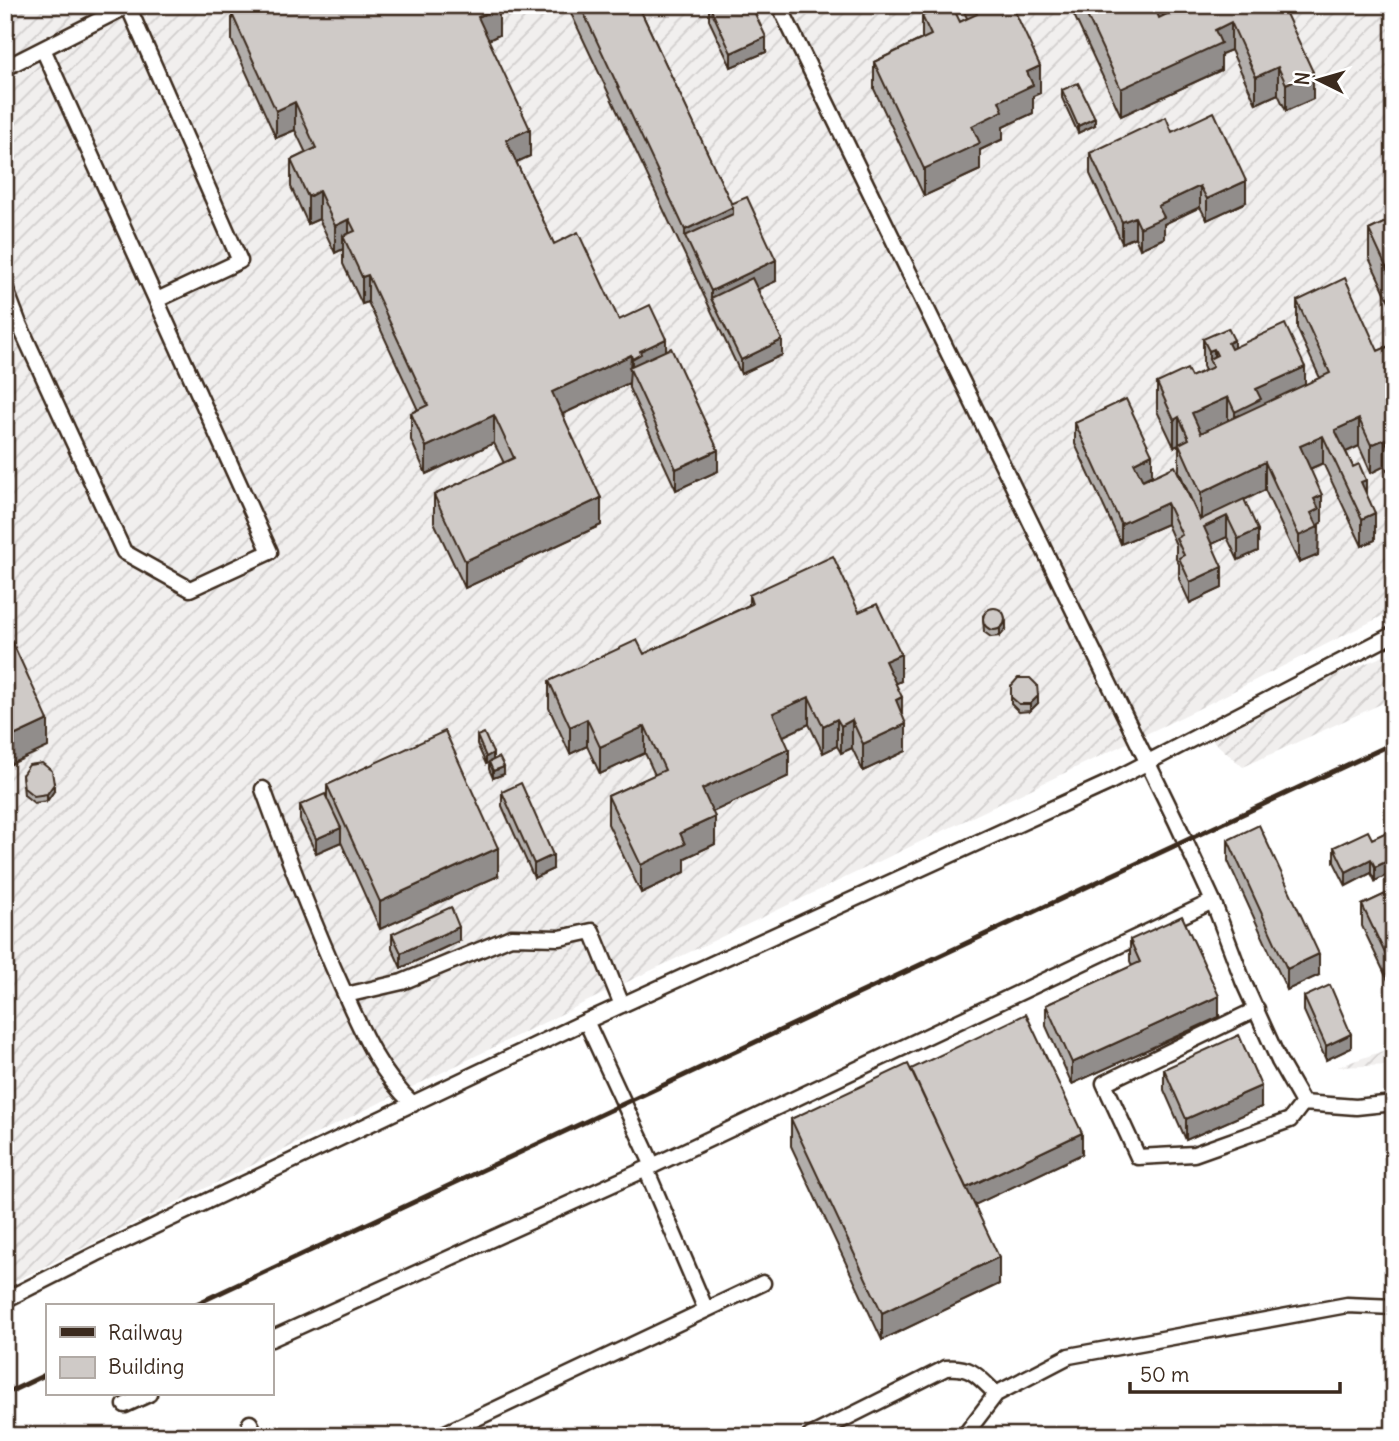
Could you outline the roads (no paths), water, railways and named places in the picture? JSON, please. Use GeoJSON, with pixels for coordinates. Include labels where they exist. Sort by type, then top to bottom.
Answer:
{"type":"FeatureCollection","features":[{"type":"Feature","properties":{"kind":"lane"},"geometry":{"type":"LineString","coordinates":[[779,5],[1148,762],[1213,901],[1243,981],[1279,1061],[1303,1103]]}},
{"type":"Feature","properties":{"kind":"lane"},"geometry":{"type":"LineString","coordinates":[[5,68],[128,6],[240,261],[157,300]]}},
{"type":"Feature","properties":{"kind":"lane"},"geometry":{"type":"LineString","coordinates":[[5,287],[19,324],[124,552],[190,589],[270,552],[43,49]]}},
{"type":"Feature","properties":{"kind":"lane"},"geometry":{"type":"LineString","coordinates":[[5,1300],[586,1021],[1107,784],[1394,634]]}},
{"type":"Feature","properties":{"kind":"lane"},"geometry":{"type":"LineString","coordinates":[[263,789],[293,872],[368,1043],[391,1080],[413,1104]]}},
{"type":"Feature","properties":{"kind":"lane"},"geometry":{"type":"LineString","coordinates":[[273,1338],[649,1168],[1213,901]]}},
{"type":"Feature","properties":{"kind":"lane"},"geometry":{"type":"LineString","coordinates":[[346,995],[401,982],[512,937],[561,938],[592,931],[622,1005]]}},
{"type":"Feature","properties":{"kind":"lane"},"geometry":{"type":"LineString","coordinates":[[1257,1009],[1104,1083],[1138,1157],[1194,1154],[1290,1120],[1303,1103]]}},
{"type":"Feature","properties":{"kind":"lane"},"geometry":{"type":"LineString","coordinates":[[586,1021],[706,1310]]}},
{"type":"Feature","properties":{"kind":"lane"},"geometry":{"type":"LineString","coordinates":[[1303,1103],[1356,1107],[1394,1103]]}},
{"type":"Feature","properties":{"kind":"lane"},"geometry":{"type":"LineString","coordinates":[[439,1436],[763,1283]]}},
{"type":"Feature","properties":{"kind":"lane"},"geometry":{"type":"LineString","coordinates":[[964,1436],[996,1394],[1069,1356],[1347,1305],[1394,1307]]}},
{"type":"Feature","properties":{"kind":"lane"},"geometry":{"type":"LineString","coordinates":[[810,1436],[946,1368],[962,1367],[973,1372],[996,1394]]}},
{"type":"Feature","properties":{"kind":"lane"},"geometry":{"type":"LineString","coordinates":[[125,1405],[145,1396]]}},
{"type":"Feature","properties":{"kind":"railway"},"geometry":{"type":"LineString","coordinates":[[196,1304],[1394,743]]}},
{"type":"Feature","properties":{"kind":"railway"},"geometry":{"type":"LineString","coordinates":[[5,1394],[46,1374]]}}]}
